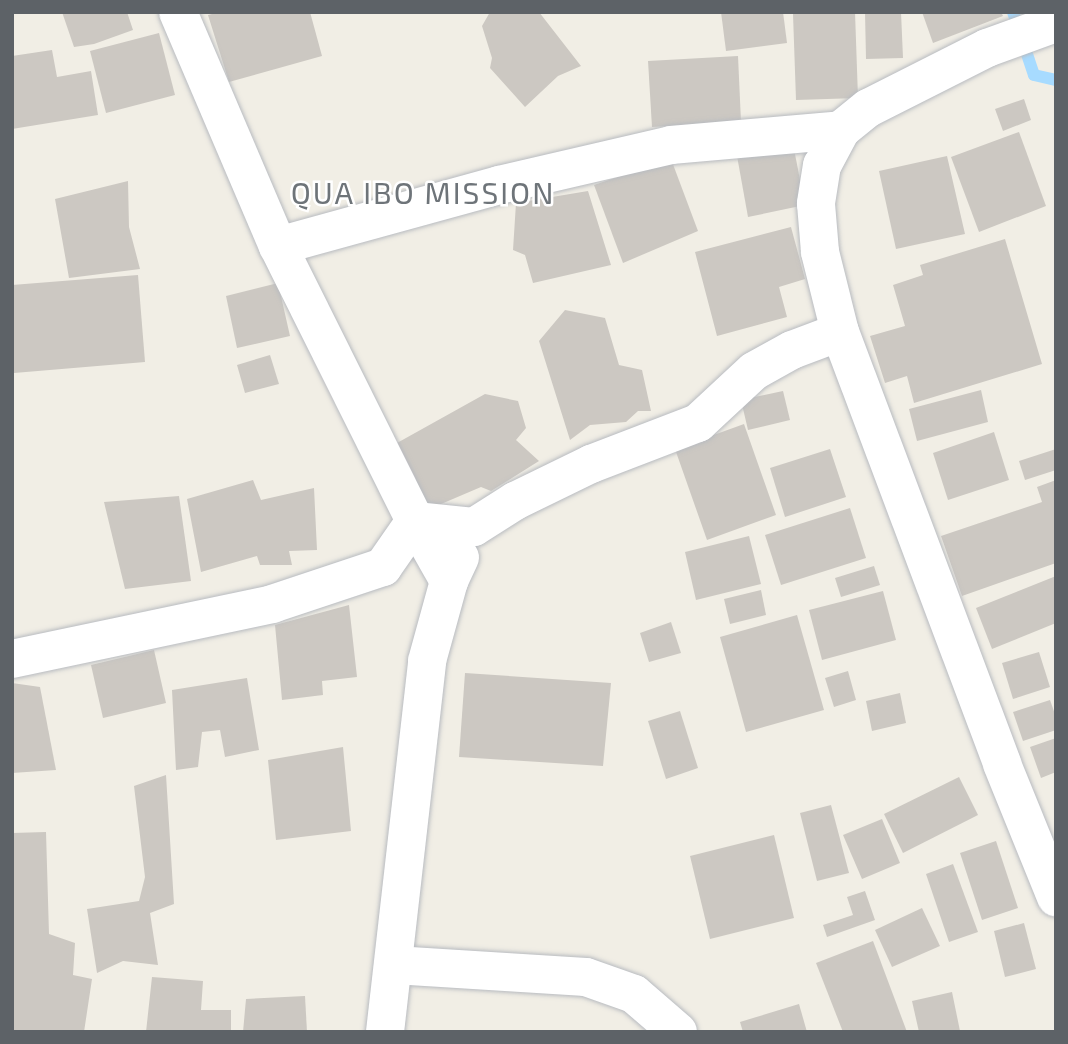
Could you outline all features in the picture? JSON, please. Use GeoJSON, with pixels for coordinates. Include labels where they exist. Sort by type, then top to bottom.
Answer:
{"type":"FeatureCollection","features":[{"type":"Feature","properties":{"kind":"street"},"geometry":{"type":"LineString","coordinates":[[178,12],[278,246],[415,522],[449,581]]}},
{"type":"Feature","properties":{"kind":"street"},"geometry":{"type":"LineString","coordinates":[[1052,25],[993,46],[868,108],[841,130],[822,165],[816,204],[820,252],[840,332],[1002,764],[1056,897]]}},
{"type":"Feature","properties":{"kind":"street"},"geometry":{"type":"LineString","coordinates":[[278,246],[499,186],[671,145],[841,130]]}},
{"type":"Feature","properties":{"kind":"street"},"geometry":{"type":"LineString","coordinates":[[384,1032],[394,965],[427,661],[449,581],[474,527],[515,501],[591,464],[698,424],[754,371],[792,350],[840,332]]}},
{"type":"Feature","properties":{"kind":"street"},"geometry":{"type":"LineString","coordinates":[[415,522],[474,527]]}},
{"type":"Feature","properties":{"kind":"street"},"geometry":{"type":"LineString","coordinates":[[12,659],[272,604],[383,567],[415,522]]}},
{"type":"Feature","properties":{"kind":"street"},"geometry":{"type":"LineString","coordinates":[[394,965],[586,977],[634,994],[678,1032]]}},
{"type":"Feature","properties":{"kind":"building"},"geometry":{"type":"Polygon","coordinates":[[[62,12],[127,12],[133,30],[94,44],[74,47],[62,12]]]}},
{"type":"Feature","properties":{"kind":"building"},"geometry":{"type":"Polygon","coordinates":[[[220,12],[310,12],[322,56],[229,82],[208,15],[220,12]]]}},
{"type":"Feature","properties":{"kind":"building"},"geometry":{"type":"Polygon","coordinates":[[[490,12],[539,12],[581,66],[558,76],[525,107],[490,68],[492,58],[482,26],[490,12]]]}},
{"type":"Feature","properties":{"kind":"building"},"geometry":{"type":"Polygon","coordinates":[[[721,12],[783,12],[787,43],[726,51],[721,12]]]}},
{"type":"Feature","properties":{"kind":"building"},"geometry":{"type":"Polygon","coordinates":[[[855,12],[858,98],[796,100],[793,14],[855,12]]]}},
{"type":"Feature","properties":{"kind":"building"},"geometry":{"type":"Polygon","coordinates":[[[865,12],[901,12],[903,58],[866,59],[865,12]]]}},
{"type":"Feature","properties":{"kind":"building"},"geometry":{"type":"Polygon","coordinates":[[[922,12],[1001,12],[1003,16],[933,43],[922,12]]]}},
{"type":"Feature","properties":{"kind":"building"},"geometry":{"type":"Polygon","coordinates":[[[159,33],[175,95],[106,113],[90,51],[159,33]]]}},
{"type":"Feature","properties":{"kind":"building"},"geometry":{"type":"Polygon","coordinates":[[[52,50],[57,77],[91,71],[98,115],[12,129],[12,56],[52,50]]]}},
{"type":"Feature","properties":{"kind":"building"},"geometry":{"type":"Polygon","coordinates":[[[738,56],[741,122],[652,127],[648,61],[738,56]]]}},
{"type":"Feature","properties":{"kind":"building"},"geometry":{"type":"Polygon","coordinates":[[[1024,99],[1031,120],[1003,131],[995,109],[1024,99]]]}},
{"type":"Feature","properties":{"kind":"building"},"geometry":{"type":"Polygon","coordinates":[[[1019,132],[1046,206],[979,232],[951,157],[1019,132]]]}},
{"type":"Feature","properties":{"kind":"building"},"geometry":{"type":"Polygon","coordinates":[[[793,144],[805,205],[748,217],[737,156],[793,144]]]}},
{"type":"Feature","properties":{"kind":"building"},"geometry":{"type":"Polygon","coordinates":[[[947,156],[965,234],[896,249],[879,171],[947,156]]]}},
{"type":"Feature","properties":{"kind":"building"},"geometry":{"type":"Polygon","coordinates":[[[671,159],[698,231],[623,263],[594,185],[671,159]]]}},
{"type":"Feature","properties":{"kind":"building"},"geometry":{"type":"Polygon","coordinates":[[[128,181],[129,227],[140,269],[69,278],[55,199],[128,181]]]}},
{"type":"Feature","properties":{"kind":"building"},"geometry":{"type":"Polygon","coordinates":[[[588,191],[611,265],[533,283],[525,255],[513,250],[516,203],[588,191]]]}},
{"type":"Feature","properties":{"kind":"building"},"geometry":{"type":"Polygon","coordinates":[[[791,227],[805,279],[779,287],[787,317],[717,336],[695,252],[791,227]]]}},
{"type":"Feature","properties":{"kind":"building"},"geometry":{"type":"Polygon","coordinates":[[[1005,239],[1042,364],[914,403],[907,376],[885,383],[870,336],[905,326],[893,285],[923,275],[920,265],[1005,239]]]}},
{"type":"Feature","properties":{"kind":"building"},"geometry":{"type":"Polygon","coordinates":[[[138,275],[145,362],[14,373],[12,285],[138,275]]]}},
{"type":"Feature","properties":{"kind":"building"},"geometry":{"type":"Polygon","coordinates":[[[278,283],[290,336],[237,348],[226,296],[278,283]]]}},
{"type":"Feature","properties":{"kind":"building"},"geometry":{"type":"Polygon","coordinates":[[[565,310],[605,318],[619,365],[642,370],[651,411],[638,411],[626,422],[590,425],[570,440],[539,341],[565,310]]]}},
{"type":"Feature","properties":{"kind":"building"},"geometry":{"type":"Polygon","coordinates":[[[270,355],[279,384],[245,393],[237,365],[270,355]]]}},
{"type":"Feature","properties":{"kind":"building"},"geometry":{"type":"Polygon","coordinates":[[[981,390],[988,422],[917,441],[909,409],[981,390]]]}},
{"type":"Feature","properties":{"kind":"building"},"geometry":{"type":"Polygon","coordinates":[[[783,391],[790,420],[748,430],[741,400],[783,391]]]}},
{"type":"Feature","properties":{"kind":"building"},"geometry":{"type":"Polygon","coordinates":[[[485,394],[518,401],[526,428],[516,440],[539,461],[491,491],[481,487],[427,510],[397,443],[485,394]]]}},
{"type":"Feature","properties":{"kind":"building"},"geometry":{"type":"Polygon","coordinates":[[[744,424],[776,515],[707,540],[675,449],[744,424]]]}},
{"type":"Feature","properties":{"kind":"building"},"geometry":{"type":"Polygon","coordinates":[[[994,432],[1009,480],[948,500],[933,453],[994,432]]]}},
{"type":"Feature","properties":{"kind":"building"},"geometry":{"type":"Polygon","coordinates":[[[830,449],[846,497],[785,517],[770,468],[830,449]]]}},
{"type":"Feature","properties":{"kind":"building"},"geometry":{"type":"Polygon","coordinates":[[[1056,449],[1056,470],[1025,480],[1019,461],[1056,449]]]}},
{"type":"Feature","properties":{"kind":"building"},"geometry":{"type":"Polygon","coordinates":[[[253,480],[261,500],[314,488],[317,550],[289,551],[292,565],[260,565],[257,556],[201,572],[187,499],[253,480]]]}},
{"type":"Feature","properties":{"kind":"building"},"geometry":{"type":"Polygon","coordinates":[[[1056,480],[1056,563],[962,596],[941,536],[1042,502],[1037,487],[1056,480]]]}},
{"type":"Feature","properties":{"kind":"building"},"geometry":{"type":"Polygon","coordinates":[[[179,496],[191,581],[125,589],[104,502],[179,496]]]}},
{"type":"Feature","properties":{"kind":"building"},"geometry":{"type":"Polygon","coordinates":[[[850,508],[866,558],[781,585],[765,535],[850,508]]]}},
{"type":"Feature","properties":{"kind":"building"},"geometry":{"type":"Polygon","coordinates":[[[749,536],[761,584],[696,600],[685,552],[749,536]]]}},
{"type":"Feature","properties":{"kind":"building"},"geometry":{"type":"Polygon","coordinates":[[[874,566],[880,585],[841,597],[835,578],[874,566]]]}},
{"type":"Feature","properties":{"kind":"building"},"geometry":{"type":"Polygon","coordinates":[[[1056,576],[1056,623],[992,649],[976,608],[1056,576]]]}},
{"type":"Feature","properties":{"kind":"building"},"geometry":{"type":"Polygon","coordinates":[[[761,590],[766,615],[730,624],[724,599],[761,590]]]}},
{"type":"Feature","properties":{"kind":"building"},"geometry":{"type":"Polygon","coordinates":[[[883,591],[896,640],[822,660],[809,610],[883,591]]]}},
{"type":"Feature","properties":{"kind":"building"},"geometry":{"type":"Polygon","coordinates":[[[349,605],[357,677],[322,681],[323,695],[282,700],[275,625],[349,605]]]}},
{"type":"Feature","properties":{"kind":"building"},"geometry":{"type":"Polygon","coordinates":[[[797,615],[824,710],[746,732],[720,637],[797,615]]]}},
{"type":"Feature","properties":{"kind":"building"},"geometry":{"type":"Polygon","coordinates":[[[671,622],[681,653],[649,662],[640,633],[671,622]]]}},
{"type":"Feature","properties":{"kind":"building"},"geometry":{"type":"Polygon","coordinates":[[[154,650],[166,703],[103,718],[91,665],[154,650]]]}},
{"type":"Feature","properties":{"kind":"building"},"geometry":{"type":"Polygon","coordinates":[[[1039,652],[1050,687],[1013,699],[1002,663],[1039,652]]]}},
{"type":"Feature","properties":{"kind":"building"},"geometry":{"type":"Polygon","coordinates":[[[848,671],[856,700],[834,707],[825,678],[848,671]]]}},
{"type":"Feature","properties":{"kind":"building"},"geometry":{"type":"Polygon","coordinates":[[[465,673],[611,683],[603,766],[459,757],[465,673]]]}},
{"type":"Feature","properties":{"kind":"building"},"geometry":{"type":"Polygon","coordinates":[[[247,678],[259,750],[225,757],[220,730],[202,732],[198,767],[176,770],[172,690],[247,678]]]}},
{"type":"Feature","properties":{"kind":"building"},"geometry":{"type":"Polygon","coordinates":[[[12,683],[40,687],[56,770],[12,773],[12,683]]]}},
{"type":"Feature","properties":{"kind":"building"},"geometry":{"type":"Polygon","coordinates":[[[900,693],[906,723],[872,731],[866,701],[900,693]]]}},
{"type":"Feature","properties":{"kind":"building"},"geometry":{"type":"Polygon","coordinates":[[[1050,700],[1056,717],[1056,730],[1023,741],[1013,712],[1050,700]]]}},
{"type":"Feature","properties":{"kind":"building"},"geometry":{"type":"Polygon","coordinates":[[[680,711],[698,768],[666,779],[648,721],[680,711]]]}},
{"type":"Feature","properties":{"kind":"building"},"geometry":{"type":"Polygon","coordinates":[[[1056,738],[1056,772],[1041,778],[1030,747],[1056,738]]]}},
{"type":"Feature","properties":{"kind":"building"},"geometry":{"type":"Polygon","coordinates":[[[343,747],[351,831],[276,840],[268,760],[343,747]]]}},
{"type":"Feature","properties":{"kind":"building"},"geometry":{"type":"Polygon","coordinates":[[[166,775],[174,904],[150,913],[158,965],[123,961],[97,973],[87,909],[139,901],[145,877],[134,786],[166,775]]]}},
{"type":"Feature","properties":{"kind":"building"},"geometry":{"type":"Polygon","coordinates":[[[959,777],[978,815],[903,853],[884,814],[959,777]]]}},
{"type":"Feature","properties":{"kind":"building"},"geometry":{"type":"Polygon","coordinates":[[[831,805],[849,873],[817,881],[800,813],[831,805]]]}},
{"type":"Feature","properties":{"kind":"building"},"geometry":{"type":"Polygon","coordinates":[[[882,819],[900,863],[862,879],[843,835],[882,819]]]}},
{"type":"Feature","properties":{"kind":"building"},"geometry":{"type":"Polygon","coordinates":[[[46,832],[49,934],[75,943],[73,975],[92,979],[84,1032],[12,1032],[12,833],[46,832]]]}},
{"type":"Feature","properties":{"kind":"building"},"geometry":{"type":"Polygon","coordinates":[[[774,835],[794,918],[710,939],[690,856],[774,835]]]}},
{"type":"Feature","properties":{"kind":"building"},"geometry":{"type":"Polygon","coordinates":[[[996,841],[1018,908],[982,920],[960,853],[996,841]]]}},
{"type":"Feature","properties":{"kind":"building"},"geometry":{"type":"Polygon","coordinates":[[[953,864],[978,932],[949,942],[926,874],[953,864]]]}},
{"type":"Feature","properties":{"kind":"building"},"geometry":{"type":"Polygon","coordinates":[[[865,891],[875,920],[827,937],[823,925],[853,915],[847,897],[865,891]]]}},
{"type":"Feature","properties":{"kind":"building"},"geometry":{"type":"Polygon","coordinates":[[[922,908],[940,946],[892,967],[875,930],[922,908]]]}},
{"type":"Feature","properties":{"kind":"building"},"geometry":{"type":"Polygon","coordinates":[[[1024,923],[1036,969],[1005,977],[994,931],[1024,923]]]}},
{"type":"Feature","properties":{"kind":"building"},"geometry":{"type":"Polygon","coordinates":[[[873,941],[907,1032],[843,1032],[816,963],[873,941]]]}},
{"type":"Feature","properties":{"kind":"building"},"geometry":{"type":"Polygon","coordinates":[[[152,977],[203,981],[201,1010],[231,1010],[231,1032],[146,1032],[152,977]]]}},
{"type":"Feature","properties":{"kind":"building"},"geometry":{"type":"Polygon","coordinates":[[[952,992],[960,1031],[919,1032],[912,1001],[952,992]]]}},
{"type":"Feature","properties":{"kind":"building"},"geometry":{"type":"Polygon","coordinates":[[[305,996],[307,1032],[243,1032],[246,999],[305,996]]]}},
{"type":"Feature","properties":{"kind":"building"},"geometry":{"type":"Polygon","coordinates":[[[799,1004],[807,1032],[743,1032],[740,1022],[799,1004]]]}},
{"type":"Feature","properties":{"kind":"waterway"},"geometry":{"type":"LineString","coordinates":[[1013,12],[1034,75],[1056,80]]}},
{"type":"Feature","properties":{"kind":"district","name":"QUA IBO MISSION"},"geometry":{"type":"Point","coordinates":[423,192]}}]}
